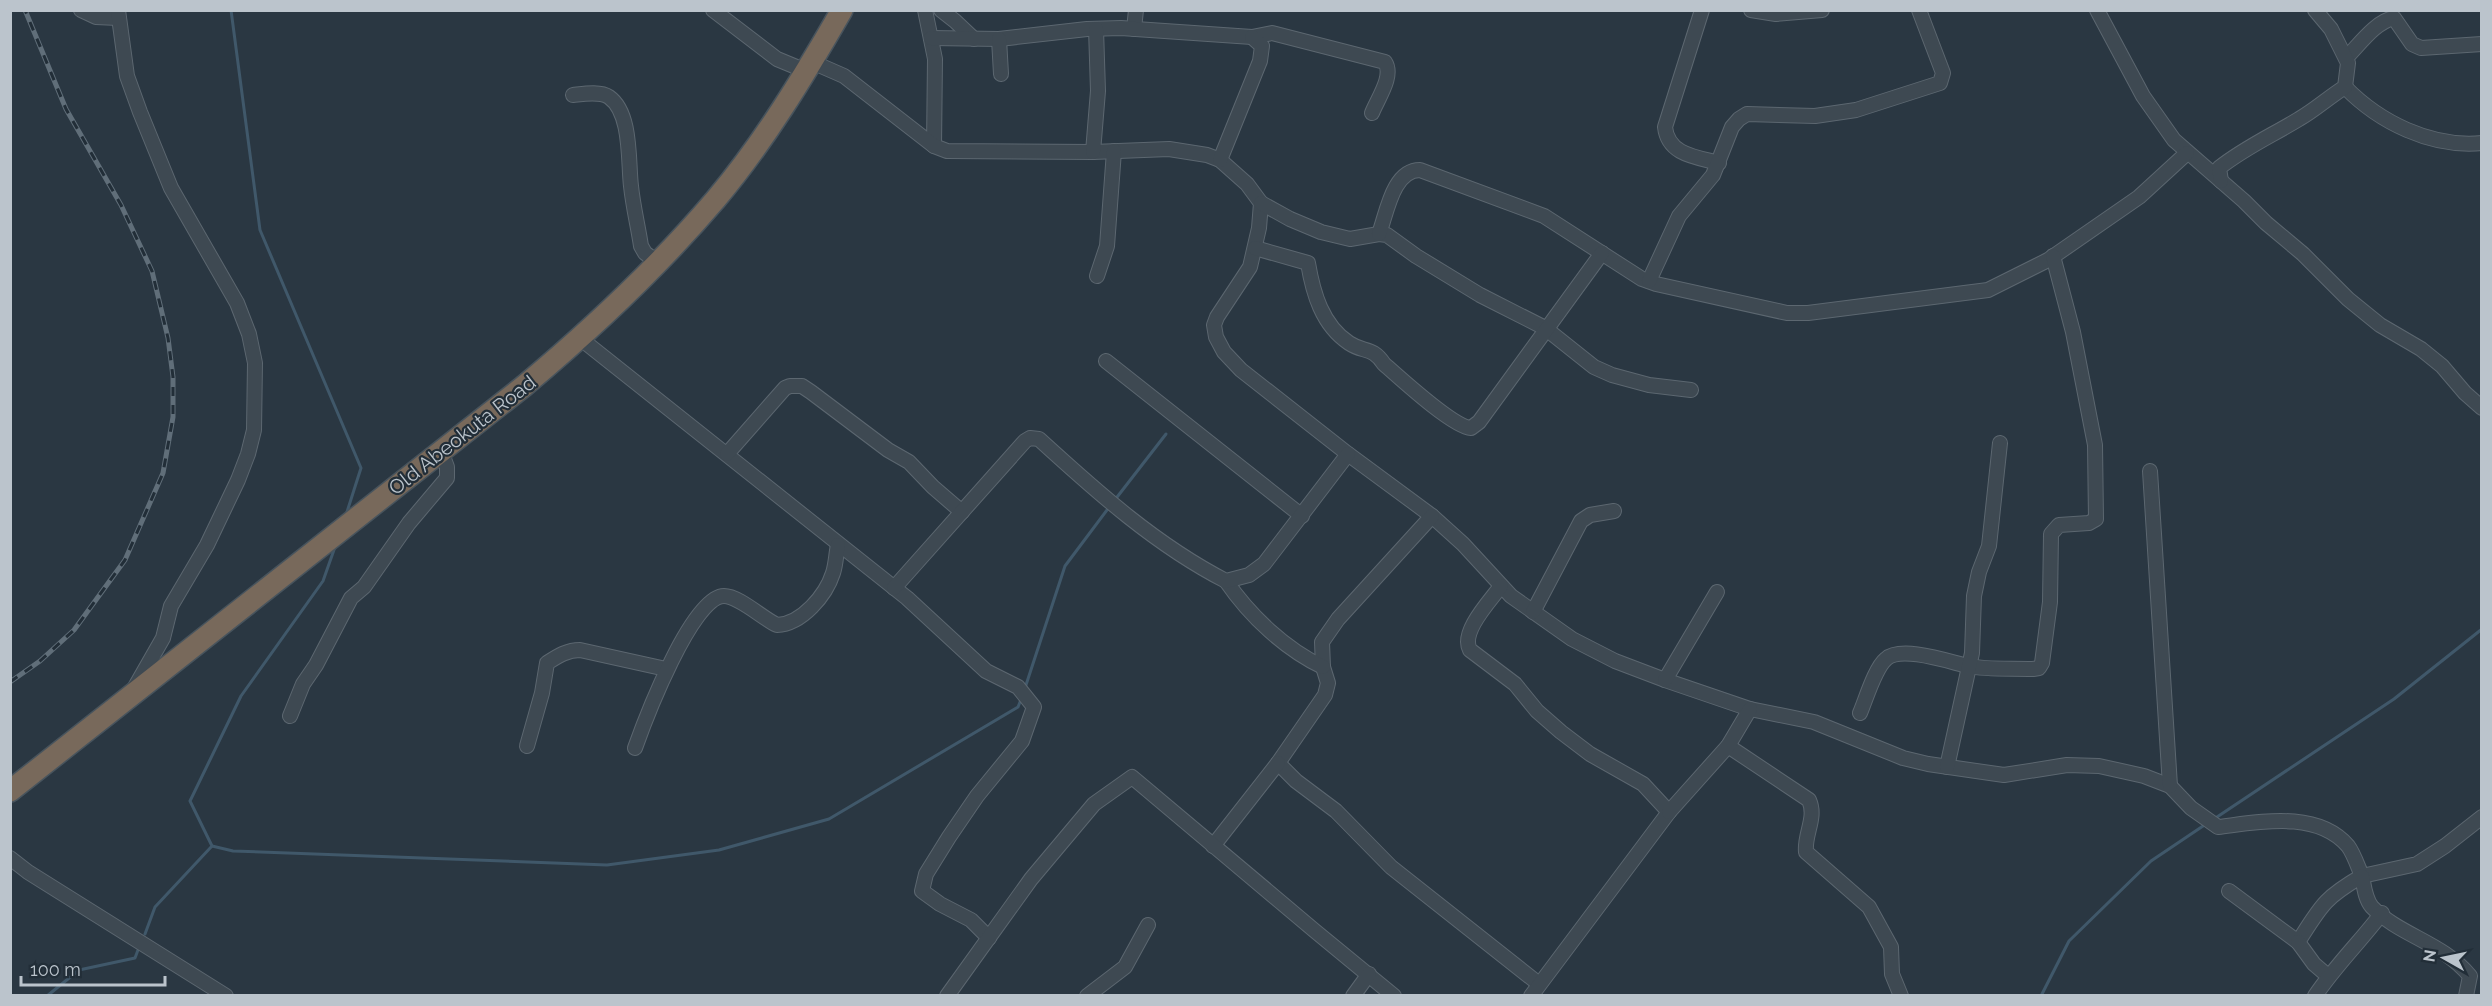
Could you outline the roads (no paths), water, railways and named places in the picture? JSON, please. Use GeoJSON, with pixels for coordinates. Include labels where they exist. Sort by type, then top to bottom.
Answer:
{"type":"FeatureCollection","features":[{"type":"Feature","properties":{"kind":"highway","name":"Old Abeokuta Road"},"geometry":{"type":"LineString","coordinates":[[10,791],[581,339],[716,199],[759,142],[809,67],[842,10]]}},
{"type":"Feature","properties":{"kind":"street"},"geometry":{"type":"LineString","coordinates":[[81,10],[96,17],[118,14],[127,76],[156,153],[171,188],[237,303],[249,333],[255,363],[254,430],[248,454],[226,506],[171,606],[163,638],[129,697]]}},
{"type":"Feature","properties":{"kind":"street"},"geometry":{"type":"LineString","coordinates":[[713,10],[777,59],[844,76],[934,146],[947,151],[963,152],[1093,152],[1169,149],[1206,154],[1220,160],[1247,184],[1261,203],[1290,219],[1321,232],[1350,239],[1379,234],[1387,235],[1416,256],[1480,295],[1545,328],[1594,367],[1612,375],[1649,385],[1691,390]]}},
{"type":"Feature","properties":{"kind":"street"},"geometry":{"type":"LineString","coordinates":[[925,10],[935,59],[934,146]]}},
{"type":"Feature","properties":{"kind":"street"},"geometry":{"type":"LineString","coordinates":[[941,10],[974,39]]}},
{"type":"Feature","properties":{"kind":"street"},"geometry":{"type":"LineString","coordinates":[[1134,29],[1136,10]]}},
{"type":"Feature","properties":{"kind":"street"},"geometry":{"type":"LineString","coordinates":[[1702,10],[1665,127],[1670,143],[1677,150],[1719,163]]}},
{"type":"Feature","properties":{"kind":"street"},"geometry":{"type":"LineString","coordinates":[[1751,10],[1776,14],[1822,10]]}},
{"type":"Feature","properties":{"kind":"street"},"geometry":{"type":"LineString","coordinates":[[1649,281],[1679,216],[1713,175],[1732,127],[1739,119],[1747,114],[1815,116],[1856,110],[1940,83],[1943,73],[1919,10]]}},
{"type":"Feature","properties":{"kind":"street"},"geometry":{"type":"LineString","coordinates":[[2097,10],[2143,96],[2174,140],[2303,254],[2348,299],[2380,325],[2421,349],[2442,366],[2481,408]]}},
{"type":"Feature","properties":{"kind":"street"},"geometry":{"type":"LineString","coordinates":[[2221,181],[2219,168],[2246,147],[2300,119],[2345,87],[2348,63],[2346,58],[2331,29],[2314,10]]}},
{"type":"Feature","properties":{"kind":"street"},"geometry":{"type":"LineString","coordinates":[[2346,58],[2379,25],[2385,20],[2394,18],[2412,44],[2421,48],[2481,44]]}},
{"type":"Feature","properties":{"kind":"street"},"geometry":{"type":"LineString","coordinates":[[948,38],[955,21]]}},
{"type":"Feature","properties":{"kind":"street"},"geometry":{"type":"LineString","coordinates":[[931,38],[999,39],[1096,29],[1134,29],[1252,37],[1272,33],[1385,62],[1388,76],[1372,112]]}},
{"type":"Feature","properties":{"kind":"street"},"geometry":{"type":"LineString","coordinates":[[1093,152],[1098,92],[1096,29]]}},
{"type":"Feature","properties":{"kind":"street"},"geometry":{"type":"LineString","coordinates":[[1220,160],[1260,61],[1262,46],[1252,37]]}},
{"type":"Feature","properties":{"kind":"street"},"geometry":{"type":"LineString","coordinates":[[999,39],[1001,74]]}},
{"type":"Feature","properties":{"kind":"street"},"geometry":{"type":"LineString","coordinates":[[2345,87],[2375,114],[2437,141],[2481,143]]}},
{"type":"Feature","properties":{"kind":"street"},"geometry":{"type":"LineString","coordinates":[[573,95],[602,94],[609,97],[621,112],[630,160],[630,184],[641,246],[645,254],[657,262]]}},
{"type":"Feature","properties":{"kind":"street"},"geometry":{"type":"LineString","coordinates":[[1097,276],[1107,246],[1114,151]]}},
{"type":"Feature","properties":{"kind":"street"},"geometry":{"type":"LineString","coordinates":[[1379,234],[1401,177],[1412,170],[1420,170],[1545,216],[1649,281],[1787,313],[1808,313],[1988,290],[2053,256],[2139,197],[2187,153]]}},
{"type":"Feature","properties":{"kind":"street"},"geometry":{"type":"LineString","coordinates":[[1261,203],[1250,267],[1217,316],[1214,325],[1216,337],[1224,352],[1241,370],[1432,516],[1463,544],[1511,596],[1583,645],[1615,661],[1665,680],[1750,709],[1814,722],[1903,758],[2004,776],[2067,765],[2099,766],[2144,776],[2170,786],[2218,827],[2252,823],[2301,822],[2315,825],[2348,847],[2362,876],[2371,906],[2446,952],[2476,974],[2466,996]]}},
{"type":"Feature","properties":{"kind":"street"},"geometry":{"type":"LineString","coordinates":[[1255,248],[1308,263],[1314,292],[1333,329],[1351,344],[1377,353],[1384,364],[1465,428],[1471,428],[1479,422],[1545,328],[1602,253]]}},
{"type":"Feature","properties":{"kind":"street"},"geometry":{"type":"LineString","coordinates":[[1860,713],[1881,666],[1886,658],[1893,655],[1935,656],[1969,666],[2039,668],[2050,602],[2051,534],[2059,525],[2089,523],[2096,519],[2095,445],[2073,332],[2053,256]]}},
{"type":"Feature","properties":{"kind":"street"},"geometry":{"type":"LineString","coordinates":[[581,339],[894,588],[986,671],[1018,687],[1034,707],[1022,741],[977,796],[949,837],[926,874],[922,891],[940,904],[971,920],[989,938]]}},
{"type":"Feature","properties":{"kind":"street"},"geometry":{"type":"LineString","coordinates":[[1106,361],[1302,516]]}},
{"type":"Feature","properties":{"kind":"street"},"geometry":{"type":"LineString","coordinates":[[727,454],[785,388],[802,386],[859,426],[888,450],[909,462],[962,512]]}},
{"type":"Feature","properties":{"kind":"street"},"geometry":{"type":"LineString","coordinates":[[894,588],[1025,441],[1030,438],[1039,439],[1116,509],[1191,561],[1226,581],[1233,593],[1281,640],[1302,657],[1323,667]]}},
{"type":"Feature","properties":{"kind":"street"},"geometry":{"type":"LineString","coordinates":[[1947,767],[1972,653],[1974,596],[1989,546],[2000,443]]}},
{"type":"Feature","properties":{"kind":"street"},"geometry":{"type":"LineString","coordinates":[[291,716],[303,684],[316,665],[351,598],[364,587],[409,524],[447,478],[447,467],[441,451]]}},
{"type":"Feature","properties":{"kind":"street"},"geometry":{"type":"LineString","coordinates":[[1226,581],[1249,575],[1264,564],[1348,454]]}},
{"type":"Feature","properties":{"kind":"street"},"geometry":{"type":"LineString","coordinates":[[2150,471],[2170,786]]}},
{"type":"Feature","properties":{"kind":"street"},"geometry":{"type":"LineString","coordinates":[[1533,612],[1581,521],[1590,515],[1614,511]]}},
{"type":"Feature","properties":{"kind":"street"},"geometry":{"type":"LineString","coordinates":[[1213,846],[1278,763],[1325,694],[1328,682],[1323,667],[1322,642],[1338,619],[1432,516]]}},
{"type":"Feature","properties":{"kind":"street"},"geometry":{"type":"LineString","coordinates":[[635,748],[666,669],[698,616],[712,600],[718,597],[729,597],[777,625],[790,622],[805,612],[823,594],[834,573],[838,544]]}},
{"type":"Feature","properties":{"kind":"street"},"geometry":{"type":"LineString","coordinates":[[1501,586],[1468,634],[1467,645],[1470,650],[1515,684],[1537,711],[1561,732],[1590,754],[1643,784],[1670,812]]}},
{"type":"Feature","properties":{"kind":"street"},"geometry":{"type":"LineString","coordinates":[[1665,680],[1717,592]]}},
{"type":"Feature","properties":{"kind":"street"},"geometry":{"type":"LineString","coordinates":[[527,746],[542,693],[547,663],[560,654],[580,650],[666,669]]}},
{"type":"Feature","properties":{"kind":"street"},"geometry":{"type":"LineString","coordinates":[[1278,763],[1296,781],[1336,811],[1391,867],[1535,990],[1670,812],[1728,746],[1750,709]]}},
{"type":"Feature","properties":{"kind":"street"},"geometry":{"type":"LineString","coordinates":[[1728,746],[1809,800],[1813,809],[1805,844],[1806,852],[1869,907],[1891,947],[1892,974],[1901,996]]}},
{"type":"Feature","properties":{"kind":"street"},"geometry":{"type":"LineString","coordinates":[[947,996],[1031,879],[1094,804],[1132,777],[1315,932],[1395,996]]}},
{"type":"Feature","properties":{"kind":"street"},"geometry":{"type":"LineString","coordinates":[[2298,942],[2322,903],[2334,892],[2362,876],[2417,864],[2445,846],[2481,817]]}},
{"type":"Feature","properties":{"kind":"street"},"geometry":{"type":"LineString","coordinates":[[10,858],[28,872],[226,996]]}},
{"type":"Feature","properties":{"kind":"street"},"geometry":{"type":"LineString","coordinates":[[2229,891],[2298,942],[2314,964],[2328,976]]}},
{"type":"Feature","properties":{"kind":"street"},"geometry":{"type":"LineString","coordinates":[[2315,996],[2328,976],[2382,914]]}},
{"type":"Feature","properties":{"kind":"street"},"geometry":{"type":"LineString","coordinates":[[1087,996],[1125,967],[1148,925]]}},
{"type":"Feature","properties":{"kind":"street"},"geometry":{"type":"LineString","coordinates":[[1353,996],[1369,974]]}},
{"type":"Feature","properties":{"kind":"waterway"},"geometry":{"type":"LineString","coordinates":[[231,10],[260,230],[361,468],[346,515]]}},
{"type":"Feature","properties":{"kind":"waterway"},"geometry":{"type":"LineString","coordinates":[[1114,501],[1166,434]]}},
{"type":"Feature","properties":{"kind":"waterway"},"geometry":{"type":"LineString","coordinates":[[1025,688],[1065,566],[1110,506]]}},
{"type":"Feature","properties":{"kind":"waterway"},"geometry":{"type":"LineString","coordinates":[[145,934],[155,907],[212,846],[190,801],[241,696],[323,581],[335,547]]}},
{"type":"Feature","properties":{"kind":"waterway"},"geometry":{"type":"LineString","coordinates":[[2214,819],[2394,699],[2482,629]]}},
{"type":"Feature","properties":{"kind":"waterway"},"geometry":{"type":"LineString","coordinates":[[212,846],[233,851],[607,865],[719,850],[829,819],[1018,707],[1022,697]]}},
{"type":"Feature","properties":{"kind":"waterway"},"geometry":{"type":"LineString","coordinates":[[2041,996],[2069,941],[2151,861],[2206,824]]}},
{"type":"Feature","properties":{"kind":"waterway"},"geometry":{"type":"LineString","coordinates":[[47,996],[79,970],[135,958],[138,950]]}},
{"type":"Feature","properties":{"kind":"railway"},"geometry":{"type":"LineString","coordinates":[[10,682],[40,661],[74,630],[125,560],[163,473],[173,417],[173,377],[168,338],[152,271],[121,205],[66,109],[25,10]]}}]}
